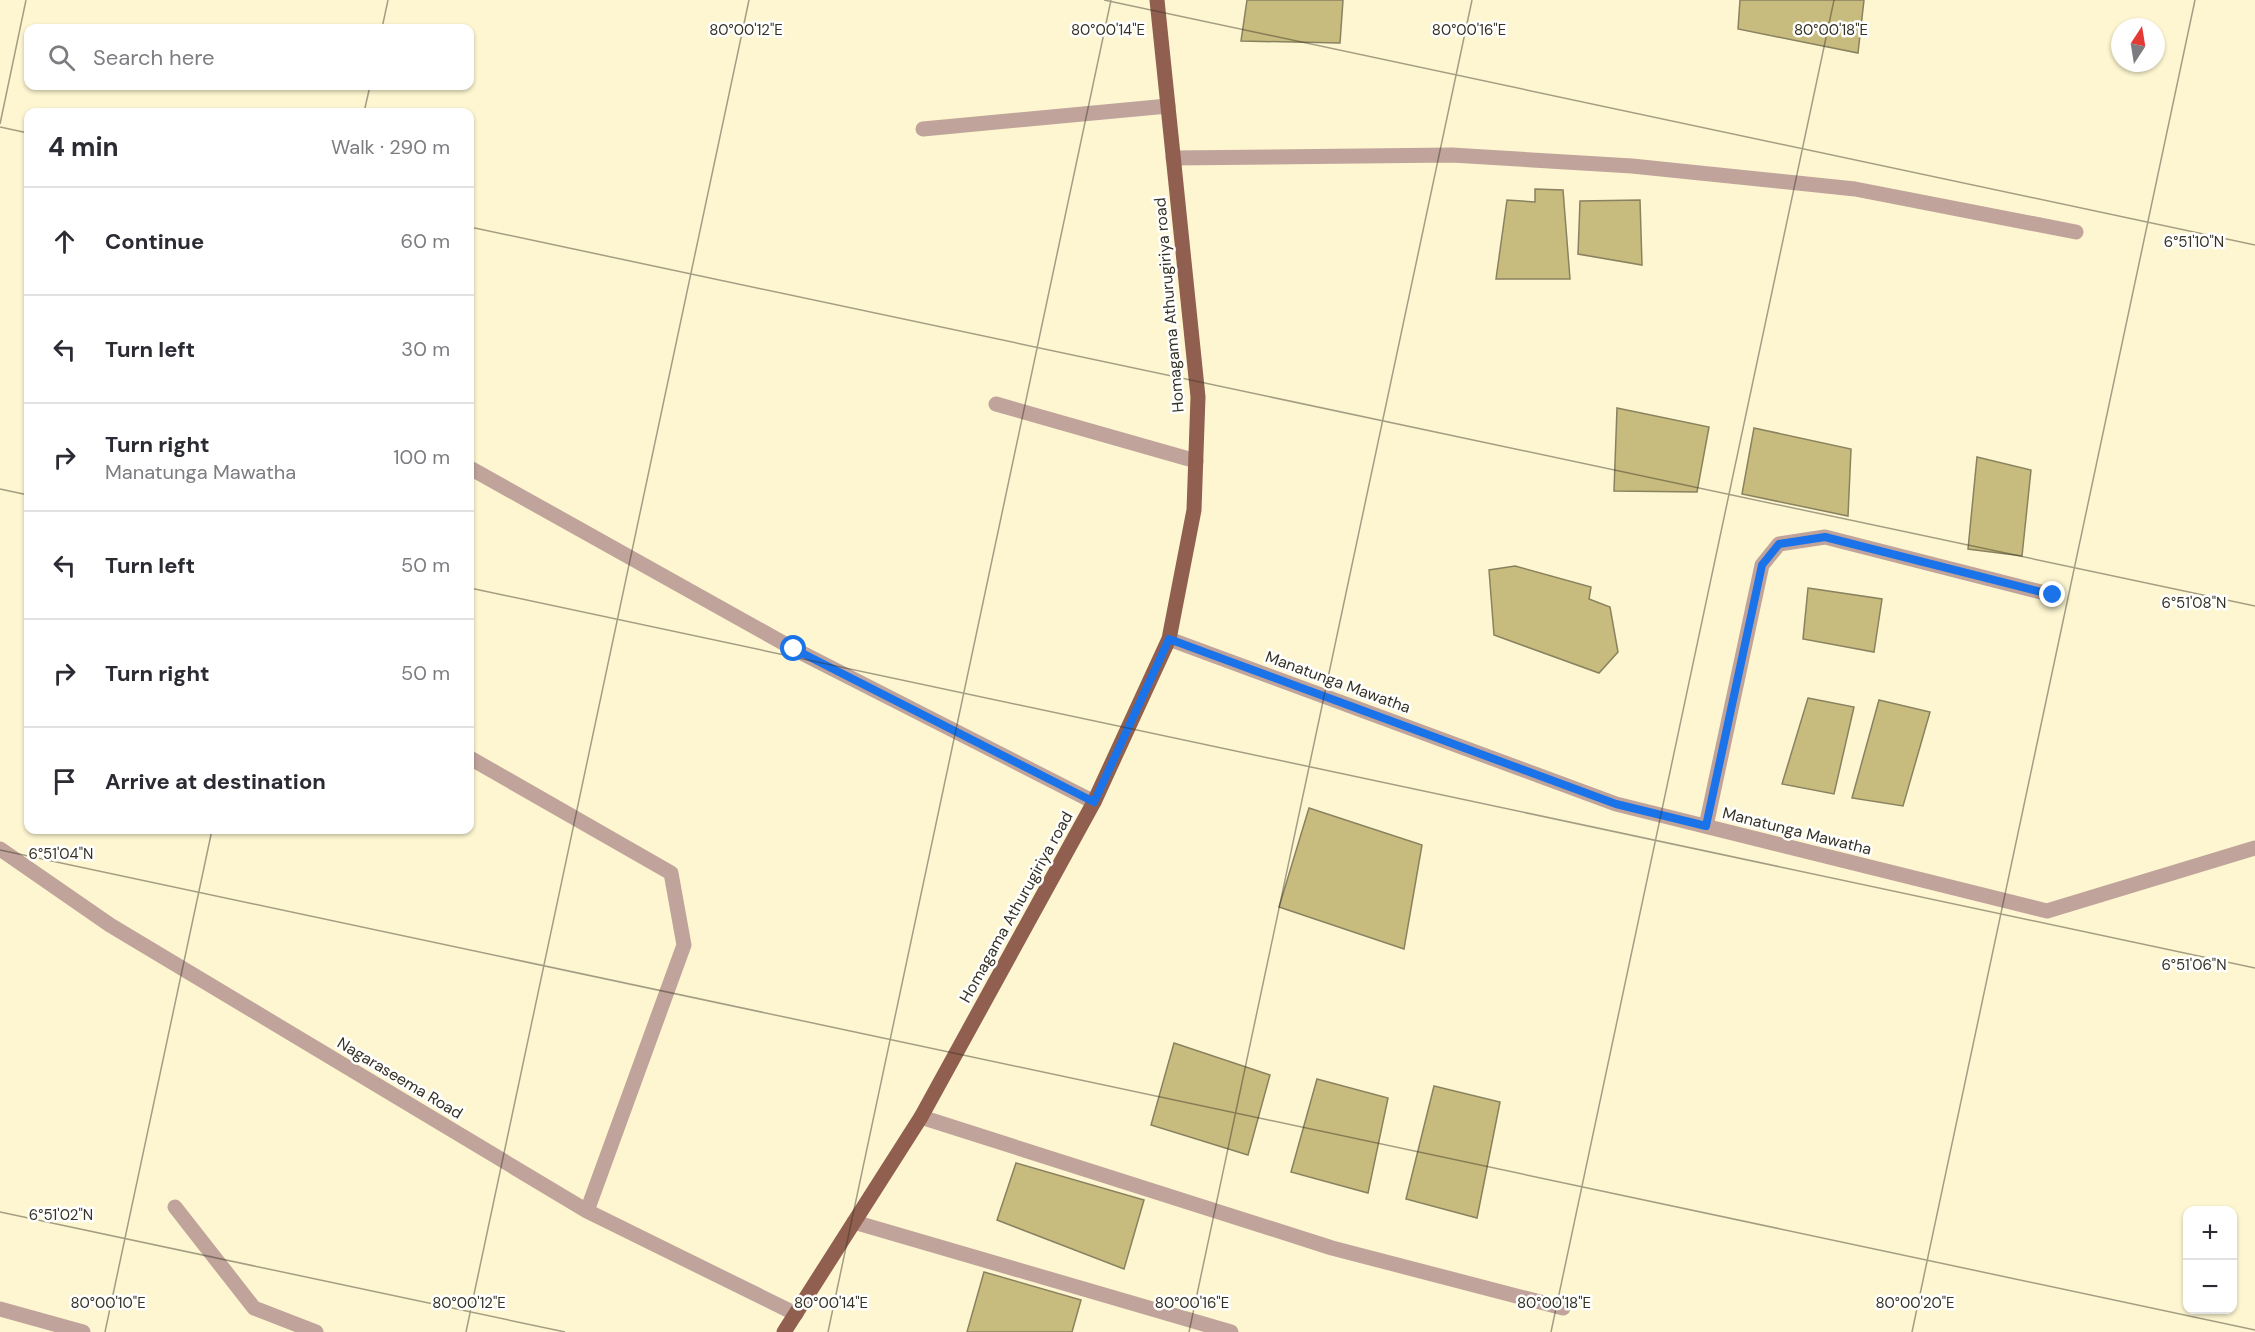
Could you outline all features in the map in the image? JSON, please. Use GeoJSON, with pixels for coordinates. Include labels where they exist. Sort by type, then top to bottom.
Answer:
{"type":"FeatureCollection","features":[{"type":"Feature","properties":{"kind":"main road","name":"Homagama Athurugiriya road"},"geometry":{"type":"LineString","coordinates":[[784,1332],[921,1117],[1094,802],[1169,639],[1194,510],[1198,397],[1157,0]]}},
{"type":"Feature","properties":{"kind":"street"},"geometry":{"type":"LineString","coordinates":[[923,129],[1168,106]]}},
{"type":"Feature","properties":{"kind":"street"},"geometry":{"type":"LineString","coordinates":[[1173,158],[1452,155],[1632,166],[1855,189],[2076,232]]}},
{"type":"Feature","properties":{"kind":"street"},"geometry":{"type":"LineString","coordinates":[[996,404],[1196,461]]}},
{"type":"Feature","properties":{"kind":"street"},"geometry":{"type":"LineString","coordinates":[[474,470],[794,649],[1094,802]]}},
{"type":"Feature","properties":{"kind":"street"},"geometry":{"type":"LineString","coordinates":[[1706,826],[1762,565],[1779,544],[1825,537],[2053,595]]}},
{"type":"Feature","properties":{"kind":"street","name":"Manatunga Mawatha"},"geometry":{"type":"LineString","coordinates":[[1169,639],[1616,804],[2047,911],[2255,848]]}},
{"type":"Feature","properties":{"kind":"street"},"geometry":{"type":"LineString","coordinates":[[474,760],[671,873],[684,945],[587,1211]]}},
{"type":"Feature","properties":{"kind":"street","name":"Nagaraseema Road"},"geometry":{"type":"LineString","coordinates":[[0,849],[110,925],[587,1211],[796,1314]]}},
{"type":"Feature","properties":{"kind":"street"},"geometry":{"type":"LineString","coordinates":[[921,1117],[1332,1248],[1563,1308]]}},
{"type":"Feature","properties":{"kind":"street"},"geometry":{"type":"LineString","coordinates":[[175,1207],[254,1308],[316,1332]]}},
{"type":"Feature","properties":{"kind":"street"},"geometry":{"type":"LineString","coordinates":[[854,1222],[1231,1332]]}},
{"type":"Feature","properties":{"kind":"street"},"geometry":{"type":"LineString","coordinates":[[0,1309],[82,1332]]}},
{"type":"Feature","properties":{"kind":"building"},"geometry":{"type":"Polygon","coordinates":[[[1247,0],[1343,0],[1340,43],[1241,41],[1247,0]]]}},
{"type":"Feature","properties":{"kind":"building"},"geometry":{"type":"Polygon","coordinates":[[[1740,0],[1864,0],[1858,53],[1738,29],[1740,0]]]}},
{"type":"Feature","properties":{"kind":"building"},"geometry":{"type":"Polygon","coordinates":[[[1535,189],[1563,190],[1570,279],[1496,279],[1507,200],[1535,202],[1535,189]]]}},
{"type":"Feature","properties":{"kind":"building"},"geometry":{"type":"Polygon","coordinates":[[[1640,200],[1642,265],[1578,254],[1580,201],[1640,200]]]}},
{"type":"Feature","properties":{"kind":"building"},"geometry":{"type":"Polygon","coordinates":[[[1617,408],[1709,427],[1697,492],[1614,491],[1617,408]]]}},
{"type":"Feature","properties":{"kind":"building"},"geometry":{"type":"Polygon","coordinates":[[[1754,428],[1851,449],[1848,516],[1742,494],[1754,428]]]}},
{"type":"Feature","properties":{"kind":"building"},"geometry":{"type":"Polygon","coordinates":[[[1977,457],[2031,470],[2022,556],[1968,549],[1977,457]]]}},
{"type":"Feature","properties":{"kind":"building"},"geometry":{"type":"Polygon","coordinates":[[[1515,566],[1591,587],[1589,599],[1610,607],[1618,652],[1599,673],[1494,635],[1489,570],[1515,566]]]}},
{"type":"Feature","properties":{"kind":"building"},"geometry":{"type":"Polygon","coordinates":[[[1808,588],[1882,599],[1874,652],[1803,639],[1808,588]]]}},
{"type":"Feature","properties":{"kind":"building"},"geometry":{"type":"Polygon","coordinates":[[[1808,698],[1854,707],[1834,794],[1782,784],[1808,698]]]}},
{"type":"Feature","properties":{"kind":"building"},"geometry":{"type":"Polygon","coordinates":[[[1879,700],[1930,712],[1903,806],[1852,798],[1879,700]]]}},
{"type":"Feature","properties":{"kind":"building"},"geometry":{"type":"Polygon","coordinates":[[[1309,808],[1422,845],[1404,949],[1279,907],[1309,808]]]}},
{"type":"Feature","properties":{"kind":"building"},"geometry":{"type":"Polygon","coordinates":[[[1174,1043],[1270,1075],[1248,1155],[1151,1125],[1174,1043]]]}},
{"type":"Feature","properties":{"kind":"building"},"geometry":{"type":"Polygon","coordinates":[[[1317,1079],[1388,1098],[1368,1193],[1291,1172],[1317,1079]]]}},
{"type":"Feature","properties":{"kind":"building"},"geometry":{"type":"Polygon","coordinates":[[[1434,1086],[1500,1102],[1477,1218],[1406,1199],[1434,1086]]]}},
{"type":"Feature","properties":{"kind":"building"},"geometry":{"type":"Polygon","coordinates":[[[1016,1163],[1144,1200],[1124,1269],[997,1220],[1016,1163]]]}},
{"type":"Feature","properties":{"kind":"building"},"geometry":{"type":"Polygon","coordinates":[[[984,1272],[1081,1300],[1072,1332],[967,1332],[984,1272]]]}},
{"type":"Feature","properties":{"kind":"route"},"geometry":{"type":"LineString","coordinates":[[794,649],[1094,802],[1169,639],[1616,804],[1706,826],[1762,565],[1779,544],[1825,537],[2053,595]]}}]}
